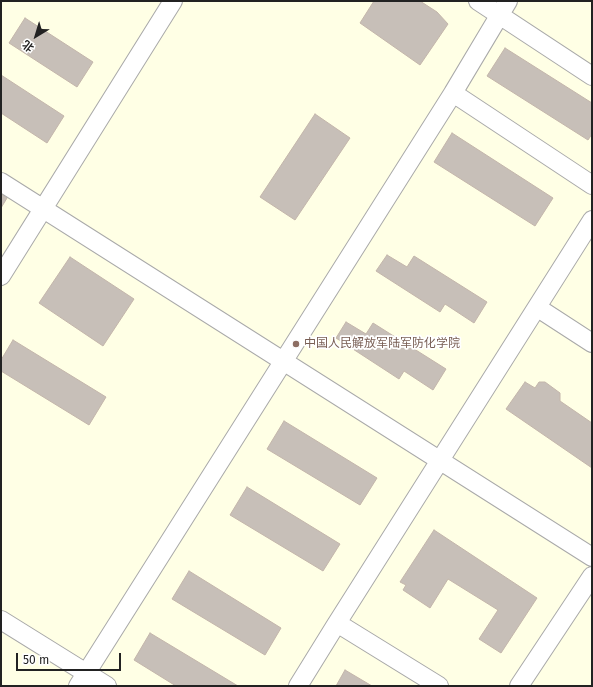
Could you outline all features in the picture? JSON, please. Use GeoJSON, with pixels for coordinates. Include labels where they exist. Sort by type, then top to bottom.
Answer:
{"type":"FeatureCollection","features":[{"type":"Feature","properties":{"kind":"street"},"geometry":{"type":"LineString","coordinates":[[1,276],[173,1]]}},
{"type":"Feature","properties":{"kind":"street"},"geometry":{"type":"LineString","coordinates":[[478,1],[503,8],[592,76]]}},
{"type":"Feature","properties":{"kind":"street"},"geometry":{"type":"LineString","coordinates":[[81,680],[453,93],[503,8]]}},
{"type":"Feature","properties":{"kind":"street"},"geometry":{"type":"LineString","coordinates":[[453,93],[592,185]]}},
{"type":"Feature","properties":{"kind":"street"},"geometry":{"type":"LineString","coordinates":[[1,182],[592,557]]}},
{"type":"Feature","properties":{"kind":"street"},"geometry":{"type":"LineString","coordinates":[[298,686],[538,308],[592,220]]}},
{"type":"Feature","properties":{"kind":"street"},"geometry":{"type":"LineString","coordinates":[[538,308],[592,343]]}},
{"type":"Feature","properties":{"kind":"street"},"geometry":{"type":"LineString","coordinates":[[519,686],[592,576]]}},
{"type":"Feature","properties":{"kind":"street"},"geometry":{"type":"LineString","coordinates":[[1,620],[81,680],[107,686]]}},
{"type":"Feature","properties":{"kind":"street"},"geometry":{"type":"LineString","coordinates":[[337,623],[439,686]]}},
{"type":"Feature","properties":{"kind":"shaded area","name":"中国人民解放军陆军防化学院"},"geometry":{"type":"Polygon","coordinates":[[[1,1],[592,1],[592,686],[1,686],[1,1]]]}},
{"type":"Feature","properties":{"kind":"building"},"geometry":{"type":"Polygon","coordinates":[[[374,1],[420,1],[437,12],[448,24],[420,65],[360,23],[374,1]]]}},
{"type":"Feature","properties":{"kind":"building"},"geometry":{"type":"Polygon","coordinates":[[[25,18],[93,62],[77,87],[9,43],[25,18]]]}},
{"type":"Feature","properties":{"kind":"building"},"geometry":{"type":"Polygon","coordinates":[[[505,48],[592,103],[592,134],[588,140],[487,76],[505,48]]]}},
{"type":"Feature","properties":{"kind":"building"},"geometry":{"type":"Polygon","coordinates":[[[1,75],[64,116],[47,143],[1,113],[1,75]]]}},
{"type":"Feature","properties":{"kind":"building"},"geometry":{"type":"Polygon","coordinates":[[[315,114],[350,138],[295,220],[260,197],[315,114]]]}},
{"type":"Feature","properties":{"kind":"building"},"geometry":{"type":"Polygon","coordinates":[[[452,133],[553,198],[535,226],[434,162],[452,133]]]}},
{"type":"Feature","properties":{"kind":"building"},"geometry":{"type":"Polygon","coordinates":[[[1,194],[7,198],[1,208],[1,194]]]}},
{"type":"Feature","properties":{"kind":"building"},"geometry":{"type":"Polygon","coordinates":[[[387,255],[407,267],[414,256],[487,302],[474,323],[445,304],[440,312],[376,271],[387,255]]]}},
{"type":"Feature","properties":{"kind":"building"},"geometry":{"type":"Polygon","coordinates":[[[70,257],[134,299],[103,346],[39,303],[70,257]]]}},
{"type":"Feature","properties":{"kind":"building"},"geometry":{"type":"Polygon","coordinates":[[[346,322],[366,334],[373,323],[446,369],[433,390],[404,371],[399,379],[336,338],[346,322]]]}},
{"type":"Feature","properties":{"kind":"building"},"geometry":{"type":"Polygon","coordinates":[[[13,340],[106,397],[89,425],[1,371],[1,360],[13,340]]]}},
{"type":"Feature","properties":{"kind":"building"},"geometry":{"type":"Polygon","coordinates":[[[525,382],[535,388],[539,382],[545,382],[560,393],[560,401],[592,423],[592,468],[506,409],[525,382]]]}},
{"type":"Feature","properties":{"kind":"building"},"geometry":{"type":"Polygon","coordinates":[[[284,421],[377,478],[360,505],[267,449],[284,421]]]}},
{"type":"Feature","properties":{"kind":"building"},"geometry":{"type":"Polygon","coordinates":[[[247,487],[340,544],[323,571],[230,515],[247,487]]]}},
{"type":"Feature","properties":{"kind":"building"},"geometry":{"type":"Polygon","coordinates":[[[434,530],[537,598],[501,653],[479,639],[498,610],[448,579],[430,608],[403,590],[406,585],[400,582],[434,530]]]}},
{"type":"Feature","properties":{"kind":"building"},"geometry":{"type":"Polygon","coordinates":[[[189,571],[281,628],[265,655],[172,599],[189,571]]]}},
{"type":"Feature","properties":{"kind":"building"},"geometry":{"type":"Polygon","coordinates":[[[150,633],[238,686],[176,686],[134,660],[150,633]]]}},
{"type":"Feature","properties":{"kind":"building"},"geometry":{"type":"Polygon","coordinates":[[[345,670],[372,686],[336,686],[345,670]]]}},
{"type":"Feature","properties":{"kind":"place","name":"中国人民解放军陆军防化学院"},"geometry":{"type":"Point","coordinates":[296,344]}}]}
